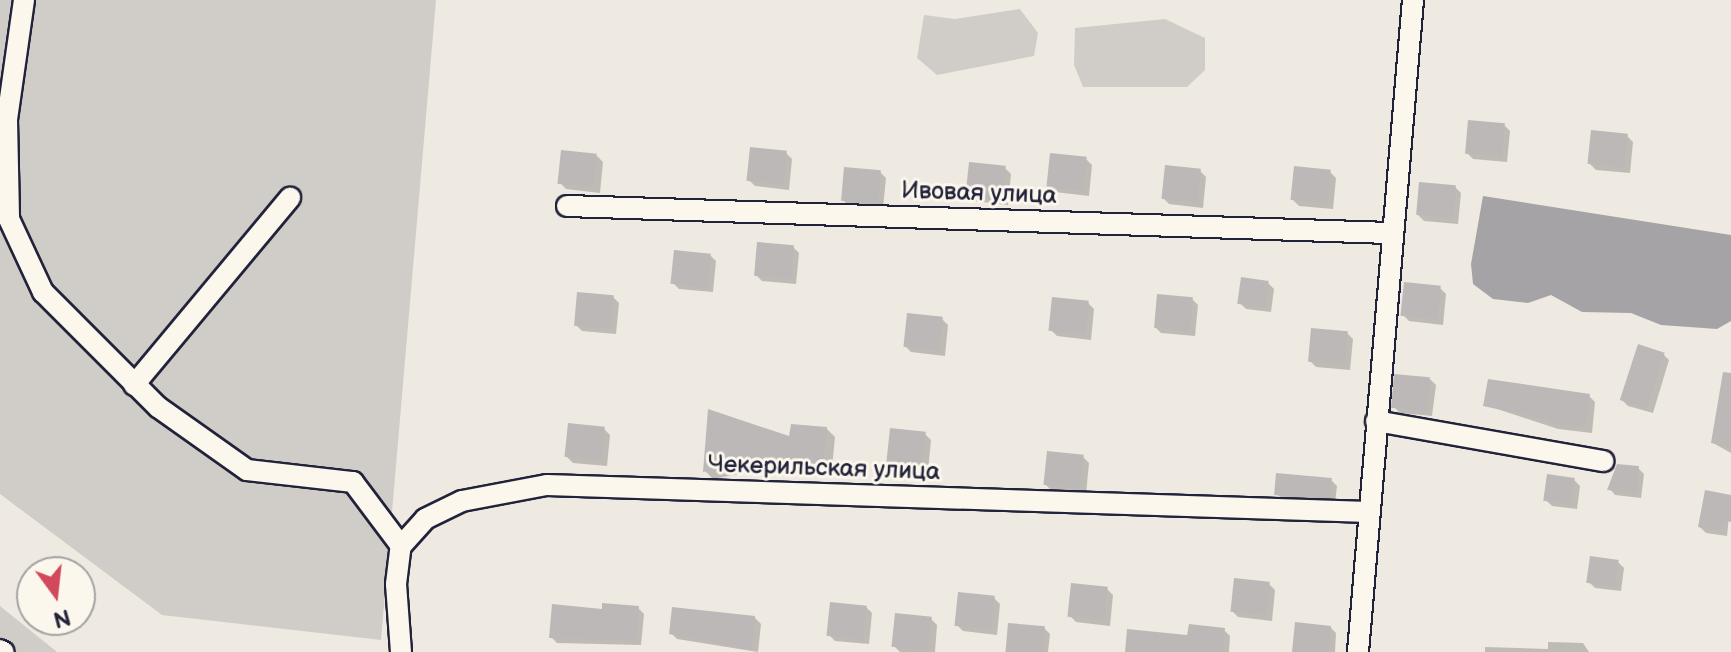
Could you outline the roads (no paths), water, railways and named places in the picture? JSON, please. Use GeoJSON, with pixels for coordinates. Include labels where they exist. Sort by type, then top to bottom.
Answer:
{"type":"FeatureCollection","features":[{"type":"Feature","properties":{"kind":"street"},"geometry":{"type":"LineString","coordinates":[[24,0],[7,120],[9,219],[43,292],[134,385],[247,470],[353,482],[401,546],[396,584],[401,652]]}},
{"type":"Feature","properties":{"kind":"street"},"geometry":{"type":"LineString","coordinates":[[1358,652],[1390,233],[1413,0]]}},
{"type":"Feature","properties":{"kind":"street"},"geometry":{"type":"LineString","coordinates":[[134,385],[290,198]]}},
{"type":"Feature","properties":{"kind":"street","name":"Ивовая улица"},"geometry":{"type":"LineString","coordinates":[[567,206],[1390,233]]}},
{"type":"Feature","properties":{"kind":"street"},"geometry":{"type":"LineString","coordinates":[[1376,421],[1604,461]]}},
{"type":"Feature","properties":{"kind":"street","name":"Чекерильская улица"},"geometry":{"type":"LineString","coordinates":[[401,546],[425,519],[462,501],[547,485],[1369,512]]}}]}
